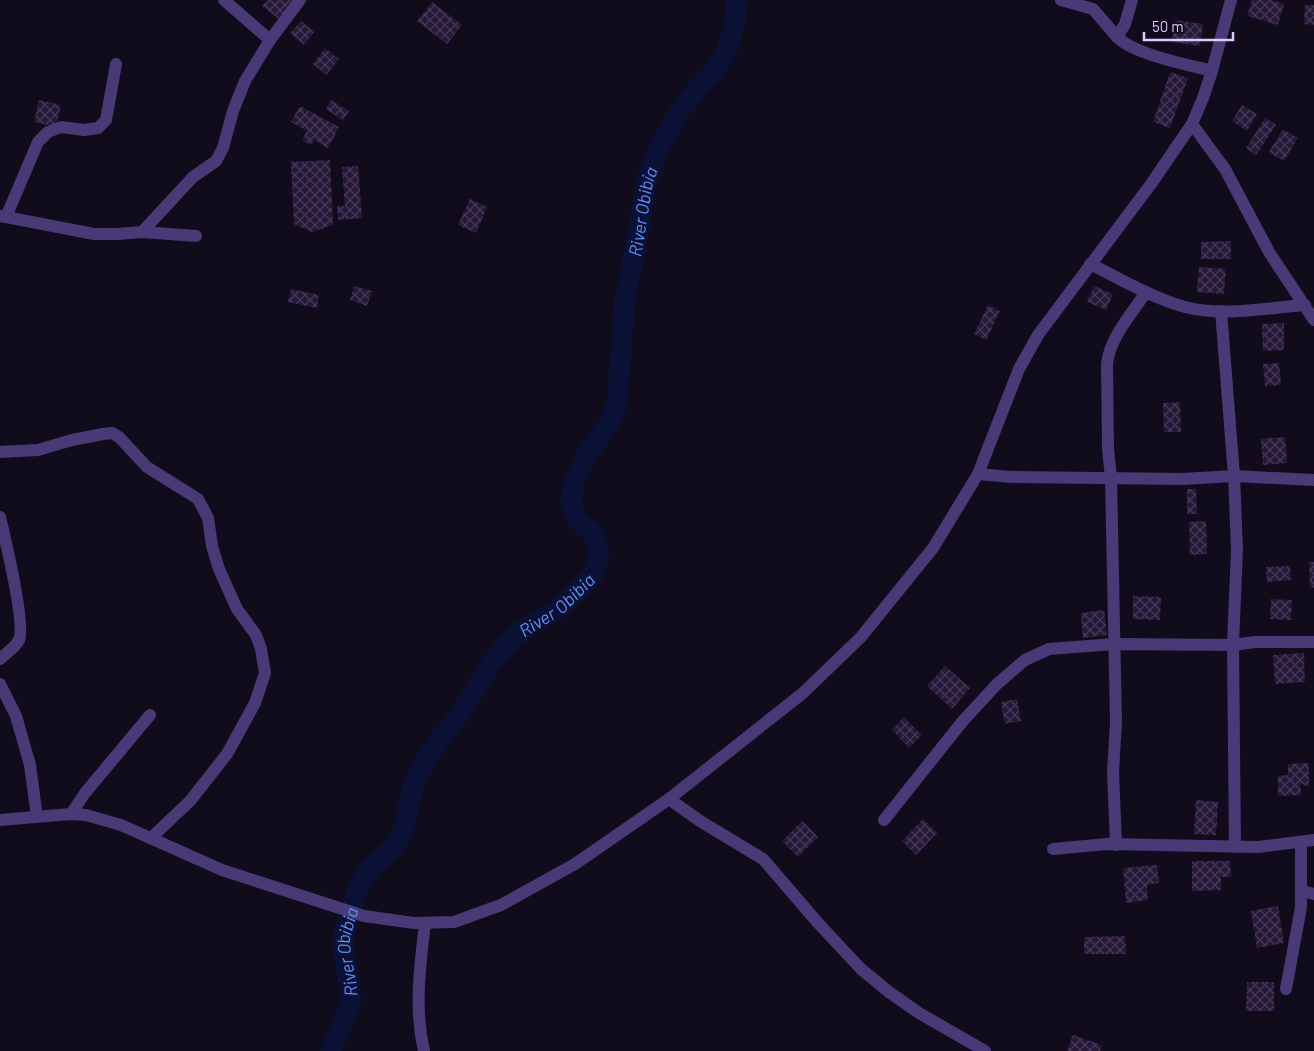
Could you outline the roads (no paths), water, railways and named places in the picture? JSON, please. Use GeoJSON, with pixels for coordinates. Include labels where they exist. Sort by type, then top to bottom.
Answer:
{"type":"FeatureCollection","features":[{"type":"Feature","properties":{"kind":"street"},"geometry":{"type":"LineString","coordinates":[[224,0],[270,40]]}},
{"type":"Feature","properties":{"kind":"street"},"geometry":{"type":"LineString","coordinates":[[142,232],[193,177],[216,161],[223,148],[233,111],[245,81],[270,40],[300,0]]}},
{"type":"Feature","properties":{"kind":"street"},"geometry":{"type":"LineString","coordinates":[[1061,0],[1093,9],[1122,43],[1136,50],[1212,71]]}},
{"type":"Feature","properties":{"kind":"street"},"geometry":{"type":"LineString","coordinates":[[1117,37],[1125,24],[1132,0]]}},
{"type":"Feature","properties":{"kind":"street"},"geometry":{"type":"LineString","coordinates":[[0,820],[71,814],[86,815],[121,825],[222,870],[364,916],[414,924],[454,922],[501,905],[575,864],[668,798],[803,692],[862,637],[933,548],[978,474],[1019,369],[1038,335],[1151,184],[1192,124],[1212,71],[1230,0]]}},
{"type":"Feature","properties":{"kind":"street"},"geometry":{"type":"LineString","coordinates":[[116,64],[106,120],[98,128],[84,130],[62,127],[48,132],[38,142],[3,217],[94,234],[142,232],[196,236]]}},
{"type":"Feature","properties":{"kind":"street"},"geometry":{"type":"LineString","coordinates":[[1192,124],[1225,168],[1269,252],[1314,320]]}},
{"type":"Feature","properties":{"kind":"street"},"geometry":{"type":"LineString","coordinates":[[1090,264],[1146,292],[1186,307],[1221,311],[1304,306]]}},
{"type":"Feature","properties":{"kind":"street"},"geometry":{"type":"LineString","coordinates":[[1116,846],[1113,772],[1116,722],[1111,478],[1108,448],[1107,393],[1109,351],[1114,339],[1146,292]]}},
{"type":"Feature","properties":{"kind":"street"},"geometry":{"type":"LineString","coordinates":[[1221,311],[1234,476],[1236,550],[1233,645],[1234,847]]}},
{"type":"Feature","properties":{"kind":"street"},"geometry":{"type":"LineString","coordinates":[[0,452],[38,450],[72,440],[103,434],[112,433],[119,437],[147,466],[198,500],[208,518],[212,546],[219,570],[237,609],[256,635],[261,649],[265,673],[255,703],[227,754],[190,801],[151,838]]}},
{"type":"Feature","properties":{"kind":"street"},"geometry":{"type":"LineString","coordinates":[[978,474],[1011,477],[1182,479],[1234,476],[1314,480]]}},
{"type":"Feature","properties":{"kind":"street"},"geometry":{"type":"LineString","coordinates":[[0,517],[17,598],[20,638],[16,646],[0,660]]}},
{"type":"Feature","properties":{"kind":"street"},"geometry":{"type":"LineString","coordinates":[[884,820],[962,722],[997,684],[1025,660],[1049,649],[1114,644],[1233,645],[1255,642],[1314,642]]}},
{"type":"Feature","properties":{"kind":"street"},"geometry":{"type":"LineString","coordinates":[[0,684],[16,716],[30,765],[37,818]]}},
{"type":"Feature","properties":{"kind":"street"},"geometry":{"type":"LineString","coordinates":[[71,814],[85,793],[150,715]]}},
{"type":"Feature","properties":{"kind":"street"},"geometry":{"type":"LineString","coordinates":[[668,798],[700,821],[763,859],[818,923],[861,969],[889,992],[919,1013],[985,1051]]}},
{"type":"Feature","properties":{"kind":"street"},"geometry":{"type":"LineString","coordinates":[[1053,849],[1107,844],[1116,846],[1258,847],[1314,840]]}},
{"type":"Feature","properties":{"kind":"street"},"geometry":{"type":"LineString","coordinates":[[1286,990],[1300,907],[1308,892],[1301,842]]}},
{"type":"Feature","properties":{"kind":"street"},"geometry":{"type":"LineString","coordinates":[[424,1051],[419,1029],[418,988],[425,923]]}},
{"type":"Feature","properties":{"kind":"waterway","name":"River Obibia"},"geometry":{"type":"LineString","coordinates":[[331,1051],[351,1003],[343,938],[357,890],[371,867],[390,851],[403,833],[413,787],[419,772],[433,749],[463,709],[491,664],[514,636],[559,608],[593,575],[599,554],[595,535],[578,520],[571,503],[574,482],[587,455],[609,424],[617,405],[625,297],[636,246],[646,182],[661,143],[683,106],[709,77],[726,53],[735,23],[737,0]]}}]}
